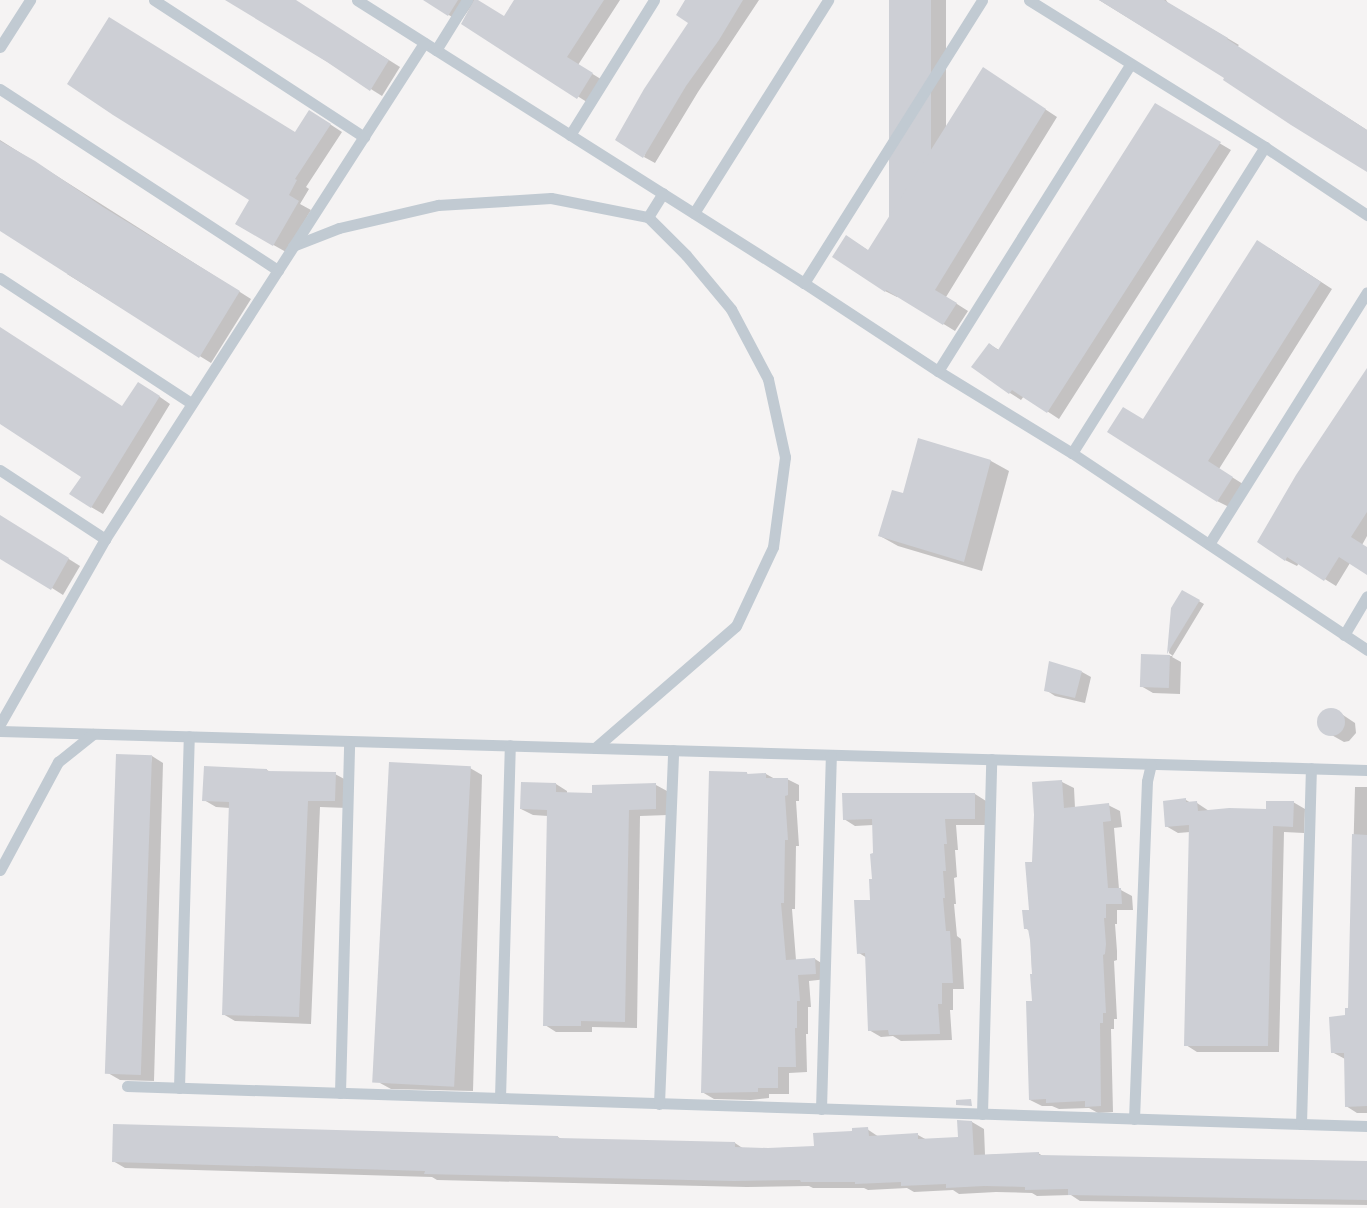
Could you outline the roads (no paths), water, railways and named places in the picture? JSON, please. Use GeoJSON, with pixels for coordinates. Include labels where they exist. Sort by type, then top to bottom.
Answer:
{"type":"FeatureCollection","features":[{"type":"Feature","properties":{"kind":"lane"},"geometry":{"type":"LineString","coordinates":[[0,47],[30,0]]}},
{"type":"Feature","properties":{"kind":"lane"},"geometry":{"type":"LineString","coordinates":[[154,0],[364,137]]}},
{"type":"Feature","properties":{"kind":"lane"},"geometry":{"type":"LineString","coordinates":[[357,0],[804,283],[938,371],[1072,453],[1367,650]]}},
{"type":"Feature","properties":{"kind":"lane"},"geometry":{"type":"LineString","coordinates":[[436,50],[467,0]]}},
{"type":"Feature","properties":{"kind":"lane"},"geometry":{"type":"LineString","coordinates":[[570,135],[654,0]]}},
{"type":"Feature","properties":{"kind":"lane"},"geometry":{"type":"LineString","coordinates":[[694,213],[828,0]]}},
{"type":"Feature","properties":{"kind":"lane"},"geometry":{"type":"LineString","coordinates":[[804,283],[982,0]]}},
{"type":"Feature","properties":{"kind":"lane"},"geometry":{"type":"LineString","coordinates":[[1029,0],[1130,65],[1264,147],[1367,215]]}},
{"type":"Feature","properties":{"kind":"lane"},"geometry":{"type":"LineString","coordinates":[[0,724],[105,539],[424,43]]}},
{"type":"Feature","properties":{"kind":"lane"},"geometry":{"type":"LineString","coordinates":[[938,371],[1130,65]]}},
{"type":"Feature","properties":{"kind":"lane"},"geometry":{"type":"LineString","coordinates":[[0,89],[278,270]]}},
{"type":"Feature","properties":{"kind":"lane"},"geometry":{"type":"LineString","coordinates":[[1072,453],[1264,147]]}},
{"type":"Feature","properties":{"kind":"lane"},"geometry":{"type":"LineString","coordinates":[[648,217],[662,194]]}},
{"type":"Feature","properties":{"kind":"lane"},"geometry":{"type":"LineString","coordinates":[[293,246],[338,228],[438,205],[551,198],[648,217],[686,255],[731,308],[768,379],[785,457],[773,547],[736,626],[595,748]]}},
{"type":"Feature","properties":{"kind":"lane"},"geometry":{"type":"LineString","coordinates":[[0,278],[191,403]]}},
{"type":"Feature","properties":{"kind":"lane"},"geometry":{"type":"LineString","coordinates":[[1209,544],[1367,292]]}},
{"type":"Feature","properties":{"kind":"lane"},"geometry":{"type":"LineString","coordinates":[[0,470],[105,539]]}},
{"type":"Feature","properties":{"kind":"lane"},"geometry":{"type":"LineString","coordinates":[[1344,635],[1367,596]]}},
{"type":"Feature","properties":{"kind":"lane"},"geometry":{"type":"LineString","coordinates":[[0,731],[1367,770]]}},
{"type":"Feature","properties":{"kind":"lane"},"geometry":{"type":"LineString","coordinates":[[0,870],[58,762],[93,734]]}},
{"type":"Feature","properties":{"kind":"lane"},"geometry":{"type":"LineString","coordinates":[[179,1088],[189,736]]}},
{"type":"Feature","properties":{"kind":"lane"},"geometry":{"type":"LineString","coordinates":[[340,1093],[349,741]]}},
{"type":"Feature","properties":{"kind":"lane"},"geometry":{"type":"LineString","coordinates":[[500,1098],[510,745]]}},
{"type":"Feature","properties":{"kind":"lane"},"geometry":{"type":"LineString","coordinates":[[659,1104],[673,750]]}},
{"type":"Feature","properties":{"kind":"lane"},"geometry":{"type":"LineString","coordinates":[[821,1109],[831,754]]}},
{"type":"Feature","properties":{"kind":"lane"},"geometry":{"type":"LineString","coordinates":[[982,1114],[991,759]]}},
{"type":"Feature","properties":{"kind":"lane"},"geometry":{"type":"LineString","coordinates":[[1134,1119],[1147,781],[1151,764]]}},
{"type":"Feature","properties":{"kind":"lane"},"geometry":{"type":"LineString","coordinates":[[1301,1124],[1310,768]]}},
{"type":"Feature","properties":{"kind":"lane"},"geometry":{"type":"LineString","coordinates":[[127,1086],[1367,1126]]}}]}
